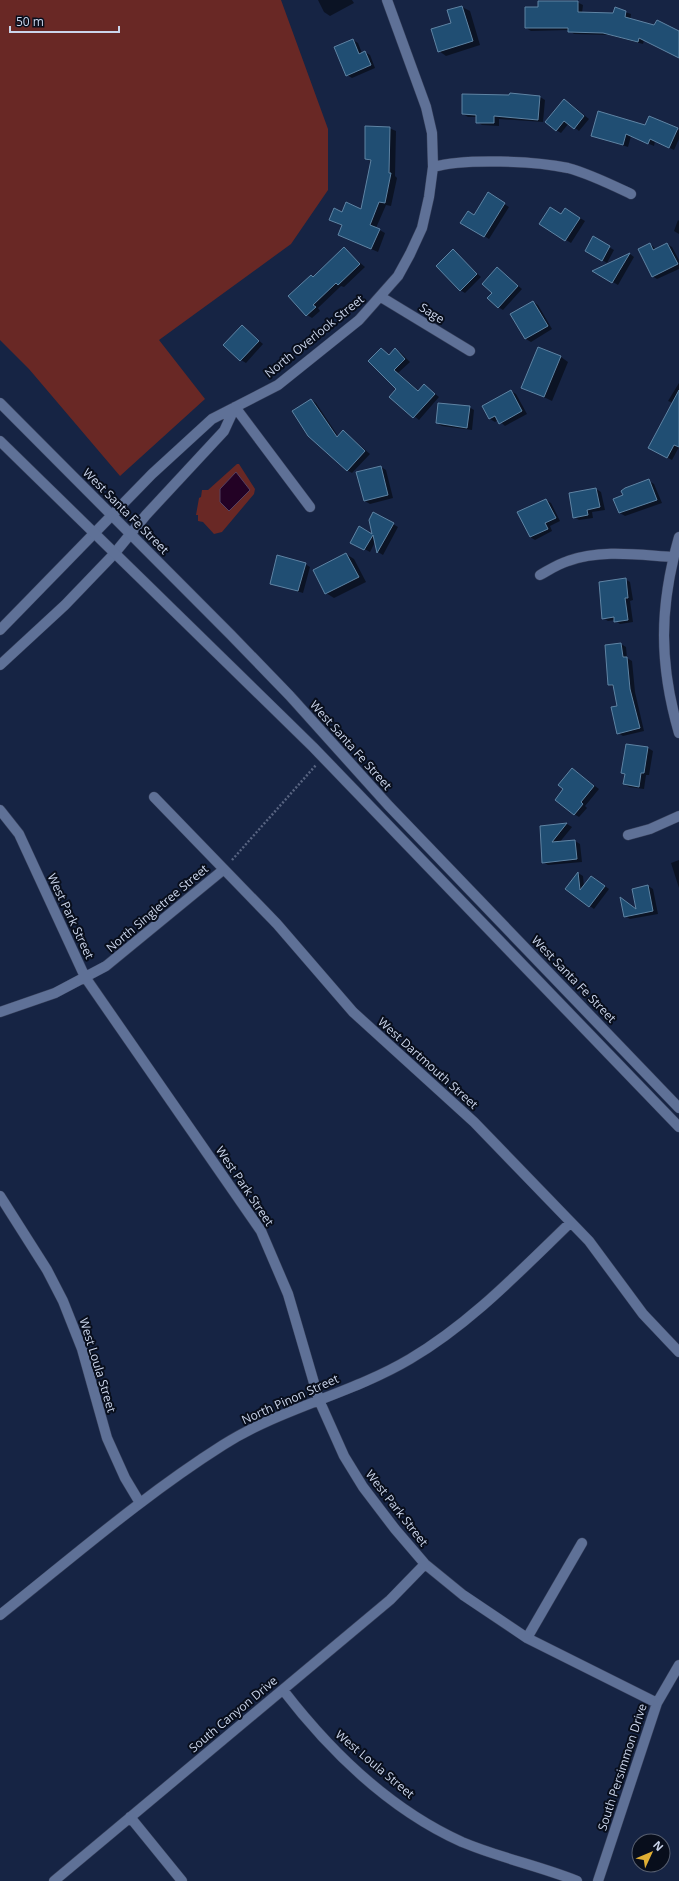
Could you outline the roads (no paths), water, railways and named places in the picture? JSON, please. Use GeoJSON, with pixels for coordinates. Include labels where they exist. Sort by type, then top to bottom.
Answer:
{"type":"FeatureCollection","features":[{"type":"Feature","properties":{"kind":"street","name":"North Overlook Street"},"geometry":{"type":"LineString","coordinates":[[0,630],[111,514],[212,419],[278,385],[359,320],[381,297],[398,276],[422,228],[429,197],[433,167],[432,133],[426,106],[387,0]]}},
{"type":"Feature","properties":{"kind":"street"},"geometry":{"type":"LineString","coordinates":[[433,167],[453,163],[498,162],[538,164],[568,168],[593,176],[630,194]]}},
{"type":"Feature","properties":{"kind":"street","name":"Sage"},"geometry":{"type":"LineString","coordinates":[[381,297],[470,351]]}},
{"type":"Feature","properties":{"kind":"street","name":"West Santa Fe Street"},"geometry":{"type":"LineString","coordinates":[[0,403],[242,646],[388,805],[679,1108]]}},
{"type":"Feature","properties":{"kind":"street"},"geometry":{"type":"LineString","coordinates":[[0,665],[65,606],[114,554],[146,515],[224,431],[235,407],[310,507]]}},
{"type":"Feature","properties":{"kind":"street"},"geometry":{"type":"LineString","coordinates":[[0,441],[93,534],[323,757],[679,1127]]}},
{"type":"Feature","properties":{"kind":"street"},"geometry":{"type":"LineString","coordinates":[[679,538],[665,593],[664,648],[669,691],[679,733]]}},
{"type":"Feature","properties":{"kind":"street"},"geometry":{"type":"LineString","coordinates":[[540,574],[568,561],[591,555],[632,554],[673,557]]}},
{"type":"Feature","properties":{"kind":"street","name":"West Dartmouth Street"},"geometry":{"type":"LineString","coordinates":[[154,797],[223,870],[277,924],[353,1012],[474,1122],[570,1222],[602,1257],[642,1314],[679,1352]]}},
{"type":"Feature","properties":{"kind":"street","name":"West Park Street"},"geometry":{"type":"LineString","coordinates":[[0,810],[19,834],[85,978],[261,1231],[288,1294],[319,1400],[344,1456],[363,1487],[395,1529],[425,1564],[463,1595],[527,1638],[657,1703]]}},
{"type":"Feature","properties":{"kind":"street"},"geometry":{"type":"LineString","coordinates":[[628,835],[679,816]]}},
{"type":"Feature","properties":{"kind":"street","name":"North Singletree Street"},"geometry":{"type":"LineString","coordinates":[[0,1012],[56,993],[106,966],[223,870]]}},
{"type":"Feature","properties":{"kind":"street","name":"West Loula Street"},"geometry":{"type":"LineString","coordinates":[[0,1196],[48,1270],[64,1301],[82,1349],[106,1438],[125,1478],[140,1503]]}},
{"type":"Feature","properties":{"kind":"street","name":"North Pinon Street"},"geometry":{"type":"LineString","coordinates":[[0,1615],[140,1503],[224,1445],[266,1421],[319,1400],[410,1359],[438,1341],[488,1302],[570,1222]]}},
{"type":"Feature","properties":{"kind":"street"},"geometry":{"type":"LineString","coordinates":[[527,1638],[582,1543]]}},
{"type":"Feature","properties":{"kind":"street","name":"South Canyon Drive"},"geometry":{"type":"LineString","coordinates":[[54,1881],[390,1600],[425,1564]]}},
{"type":"Feature","properties":{"kind":"street","name":"South Persimmon Drive"},"geometry":{"type":"LineString","coordinates":[[598,1881],[657,1703],[679,1665]]}},
{"type":"Feature","properties":{"kind":"street","name":"West Loula Street"},"geometry":{"type":"LineString","coordinates":[[283,1690],[310,1724],[346,1761],[387,1795],[421,1818],[468,1844],[502,1857],[557,1873],[577,1881]]}},
{"type":"Feature","properties":{"kind":"street"},"geometry":{"type":"LineString","coordinates":[[130,1817],[182,1881]]}}]}
